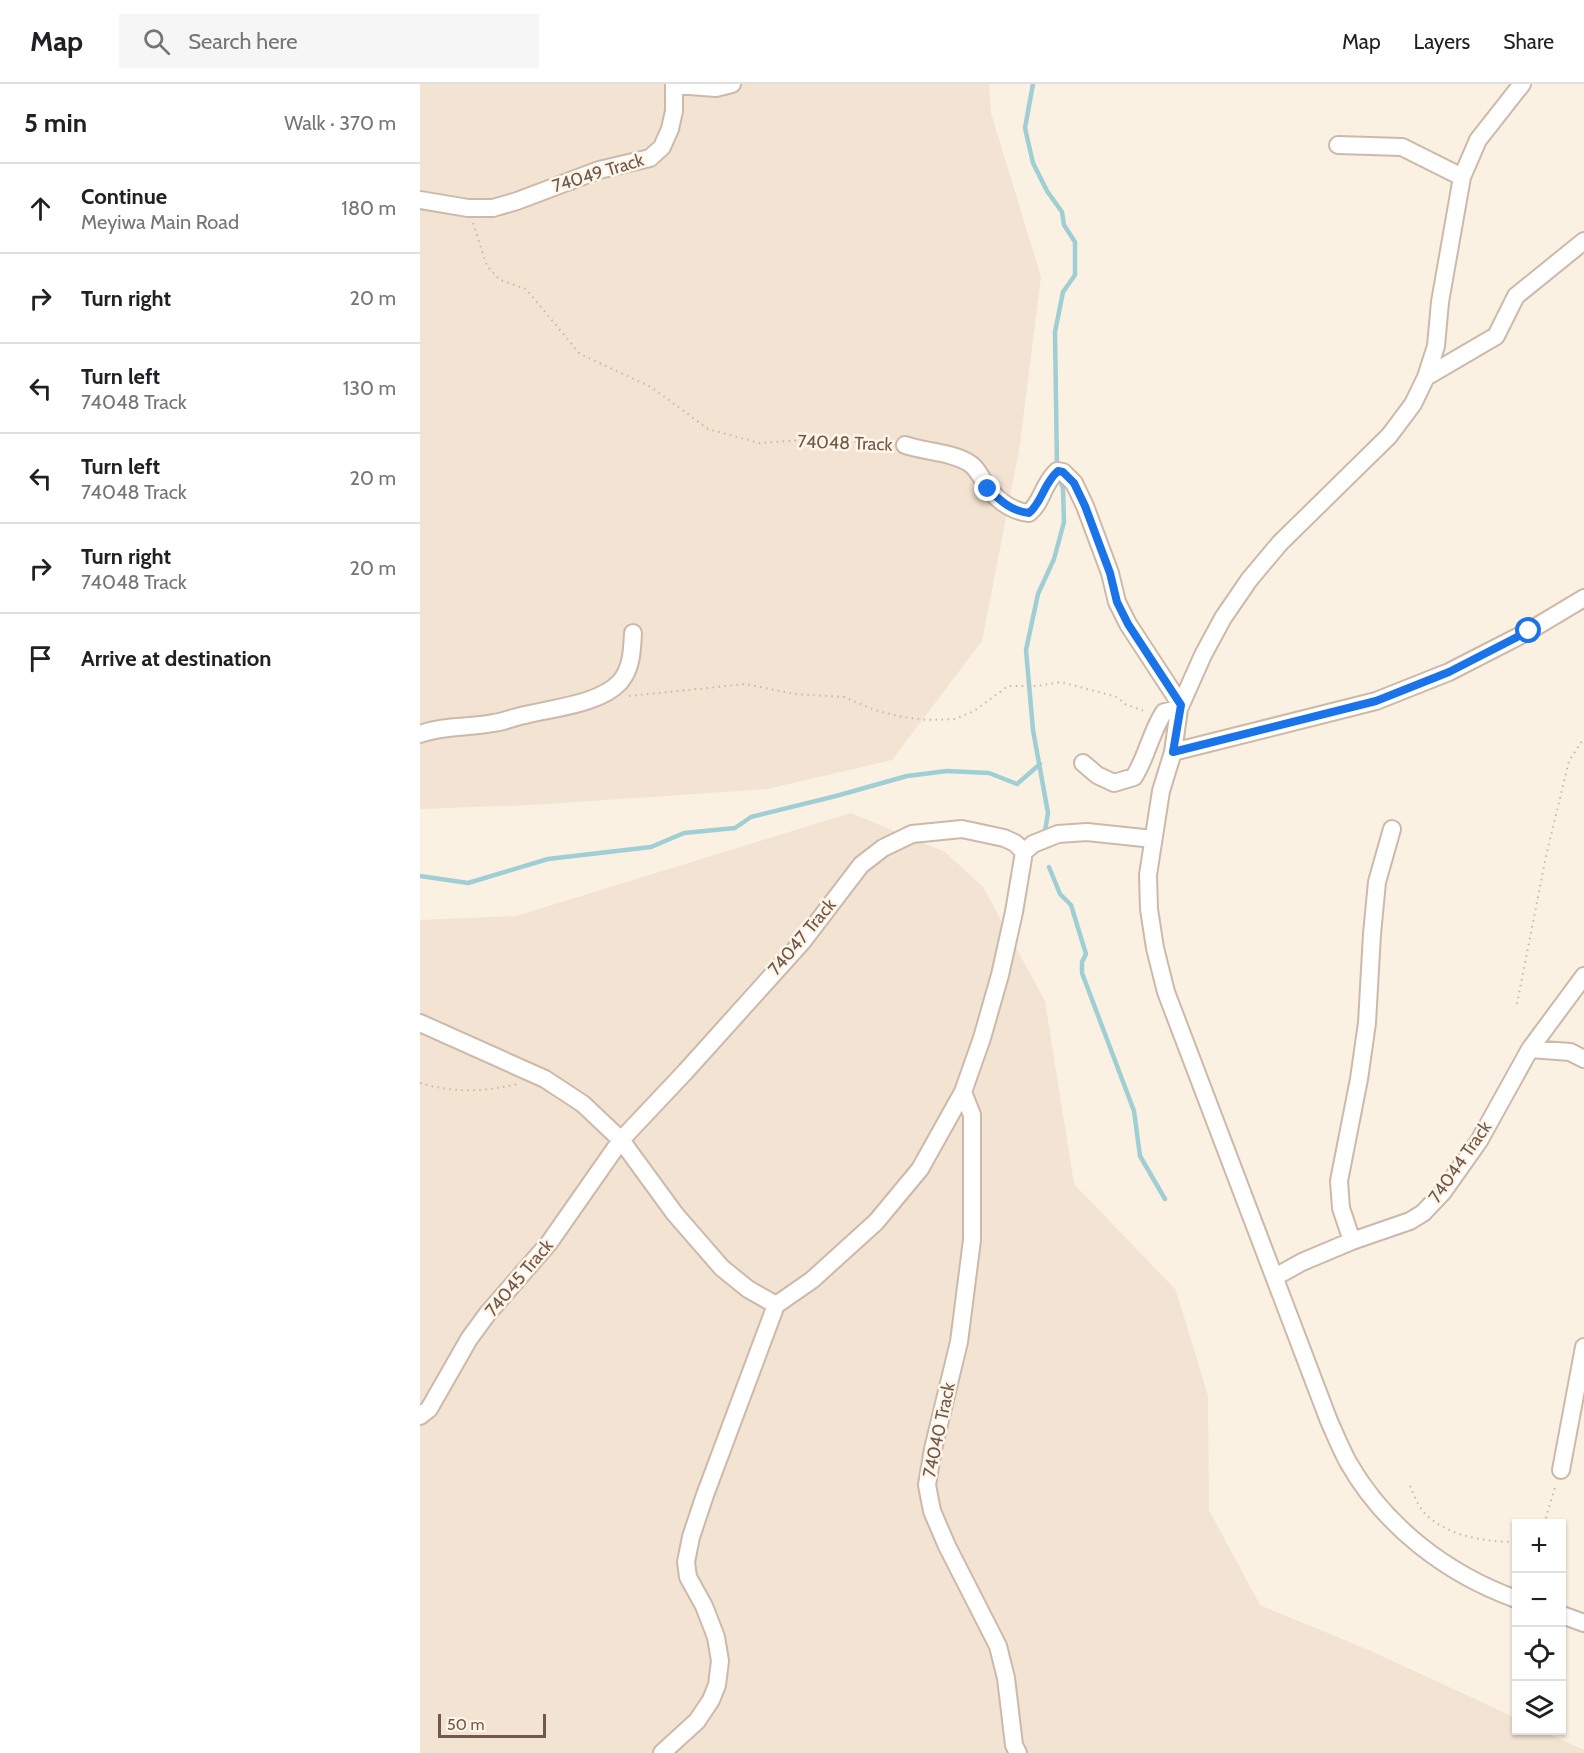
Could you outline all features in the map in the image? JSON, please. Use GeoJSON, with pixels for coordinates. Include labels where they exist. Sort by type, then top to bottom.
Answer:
{"type":"FeatureCollection","features":[{"type":"Feature","properties":{"kind":"street"},"geometry":{"type":"LineString","coordinates":[[674,84],[716,88],[732,84]]}},
{"type":"Feature","properties":{"kind":"street","name":"74049 Track"},"geometry":{"type":"LineString","coordinates":[[468,208],[493,208],[599,170],[650,158],[662,147],[670,129],[674,111],[674,84]]}},
{"type":"Feature","properties":{"kind":"street"},"geometry":{"type":"LineString","coordinates":[[1512,1598],[1491,1590],[1450,1569],[1414,1541],[1380,1509],[1348,1462],[1329,1421],[1166,992],[1155,948],[1149,909],[1148,875],[1161,791],[1173,752],[1180,707],[1203,655],[1223,618],[1249,580],[1280,543],[1389,436],[1413,404],[1426,377],[1436,346],[1440,303],[1462,177],[1478,140],[1522,84]]}},
{"type":"Feature","properties":{"kind":"street"},"geometry":{"type":"LineString","coordinates":[[1338,145],[1402,147],[1462,177]]}},
{"type":"Feature","properties":{"kind":"street"},"geometry":{"type":"LineString","coordinates":[[420,200],[468,208]]}},
{"type":"Feature","properties":{"kind":"street"},"geometry":{"type":"LineString","coordinates":[[1426,377],[1496,336],[1516,297],[1584,241]]}},
{"type":"Feature","properties":{"kind":"street","name":"74048 Track"},"geometry":{"type":"LineString","coordinates":[[905,445],[961,459],[973,465],[988,489],[1018,512],[1029,513],[1037,507],[1048,479],[1058,471],[1068,476],[1085,506],[1110,573],[1117,602],[1128,624],[1180,707]]}},
{"type":"Feature","properties":{"kind":"street"},"geometry":{"type":"LineString","coordinates":[[1173,752],[1376,701],[1449,672],[1529,631],[1584,598]]}},
{"type":"Feature","properties":{"kind":"street"},"geometry":{"type":"LineString","coordinates":[[420,734],[448,727],[494,723],[587,701],[606,693],[620,683],[627,671],[632,652],[633,633]]}},
{"type":"Feature","properties":{"kind":"street"},"geometry":{"type":"LineString","coordinates":[[1083,763],[1097,775],[1114,783],[1134,777],[1144,762],[1154,727],[1160,717],[1164,711],[1180,707]]}},
{"type":"Feature","properties":{"kind":"street","name":"74047 Track"},"geometry":{"type":"LineString","coordinates":[[621,1140],[803,941],[861,865],[884,848],[912,834],[962,829],[1004,838],[1029,848]]}},
{"type":"Feature","properties":{"kind":"street"},"geometry":{"type":"LineString","coordinates":[[1352,1241],[1341,1208],[1339,1181],[1359,1079],[1367,1023],[1377,882],[1392,829]]}},
{"type":"Feature","properties":{"kind":"street"},"geometry":{"type":"LineString","coordinates":[[662,1753],[697,1720],[711,1700],[717,1685],[720,1661],[716,1637],[704,1606],[688,1577],[686,1562],[691,1537],[705,1495],[776,1305],[812,1280],[876,1222],[920,1169],[963,1092],[982,1038],[1000,975],[1029,848],[1058,834],[1087,832],[1153,839]]}},
{"type":"Feature","properties":{"kind":"street","name":"74044 Track"},"geometry":{"type":"LineString","coordinates":[[1275,1277],[1302,1262],[1352,1241],[1410,1221],[1423,1213],[1443,1192],[1479,1141],[1530,1049],[1584,976]]}},
{"type":"Feature","properties":{"kind":"street"},"geometry":{"type":"LineString","coordinates":[[420,1023],[545,1078],[583,1104],[621,1140],[675,1214],[714,1260],[748,1289],[776,1305]]}},
{"type":"Feature","properties":{"kind":"street"},"geometry":{"type":"LineString","coordinates":[[1530,1049],[1570,1052],[1584,1059]]}},
{"type":"Feature","properties":{"kind":"street","name":"74040 Track"},"geometry":{"type":"LineString","coordinates":[[963,1092],[972,1115],[972,1240],[959,1342],[933,1449],[927,1485],[932,1511],[947,1546],[998,1646],[1006,1678],[1012,1750]]}},
{"type":"Feature","properties":{"kind":"street","name":"74045 Track"},"geometry":{"type":"LineString","coordinates":[[420,1416],[429,1409],[469,1339],[488,1313],[549,1243],[621,1140]]}},
{"type":"Feature","properties":{"kind":"street"},"geometry":{"type":"LineString","coordinates":[[1561,1470],[1584,1347]]}},
{"type":"Feature","properties":{"kind":"street"},"geometry":{"type":"LineString","coordinates":[[1566,1616],[1584,1623]]}},
{"type":"Feature","properties":{"kind":"path","name":"74048 Track"},"geometry":{"type":"LineString","coordinates":[[468,208],[487,266],[500,280],[526,289],[580,354],[651,387],[708,429],[759,443],[820,439],[905,445]]}},
{"type":"Feature","properties":{"kind":"path"},"geometry":{"type":"LineString","coordinates":[[623,697],[746,684],[794,694],[844,697],[875,710],[927,720],[955,719],[974,711],[1008,686],[1036,686],[1061,682],[1118,697],[1125,704],[1160,717]]}},
{"type":"Feature","properties":{"kind":"path"},"geometry":{"type":"LineString","coordinates":[[1517,1004],[1546,856],[1566,771],[1569,761],[1584,738]]}},
{"type":"Feature","properties":{"kind":"path"},"geometry":{"type":"LineString","coordinates":[[420,1083],[442,1090],[494,1090],[545,1078]]}},
{"type":"Feature","properties":{"kind":"path"},"geometry":{"type":"LineString","coordinates":[[1546,1519],[1561,1470]]}},
{"type":"Feature","properties":{"kind":"path"},"geometry":{"type":"LineString","coordinates":[[1410,1485],[1418,1504],[1429,1518],[1447,1529],[1467,1536],[1512,1542]]}},
{"type":"Feature","properties":{"kind":"shaded area"},"geometry":{"type":"Polygon","coordinates":[[[420,84],[989,84],[991,113],[1041,277],[1019,451],[982,641],[892,760],[767,789],[533,805],[420,809],[420,84]]]}},
{"type":"Feature","properties":{"kind":"shaded area"},"geometry":{"type":"Polygon","coordinates":[[[851,813],[945,852],[983,887],[1045,1001],[1074,1184],[1176,1290],[1208,1396],[1209,1510],[1260,1605],[1371,1651],[1512,1716],[1512,1735],[1552,1735],[1584,1750],[1584,1753],[420,1753],[420,920],[516,916],[851,813]]]}},
{"type":"Feature","properties":{"kind":"waterway"},"geometry":{"type":"LineString","coordinates":[[1033,84],[1025,128],[1033,163],[1047,191],[1062,212],[1064,225],[1075,242],[1075,275],[1063,292],[1055,332],[1057,468]]}},
{"type":"Feature","properties":{"kind":"waterway"},"geometry":{"type":"LineString","coordinates":[[1045,831],[1048,813],[1033,730],[1026,650],[1038,594],[1054,559],[1064,522],[1063,489],[1059,476]]}},
{"type":"Feature","properties":{"kind":"waterway"},"geometry":{"type":"LineString","coordinates":[[420,876],[468,883],[548,859],[651,847],[684,833],[735,828],[751,817],[907,776],[947,771],[989,773],[1017,784],[1040,764]]}},
{"type":"Feature","properties":{"kind":"waterway"},"geometry":{"type":"LineString","coordinates":[[1049,867],[1060,894],[1071,905],[1086,954],[1082,962],[1082,973],[1134,1111],[1140,1156],[1165,1199]]}},
{"type":"Feature","properties":{"kind":"route"},"geometry":{"type":"LineString","coordinates":[[988,489],[1010,508],[1018,512],[1029,513],[1037,507],[1048,479],[1058,471],[1063,472],[1074,483],[1097,537],[1110,573],[1117,602],[1128,624],[1181,705],[1173,752],[1376,701],[1449,672],[1529,631]]}}]}
